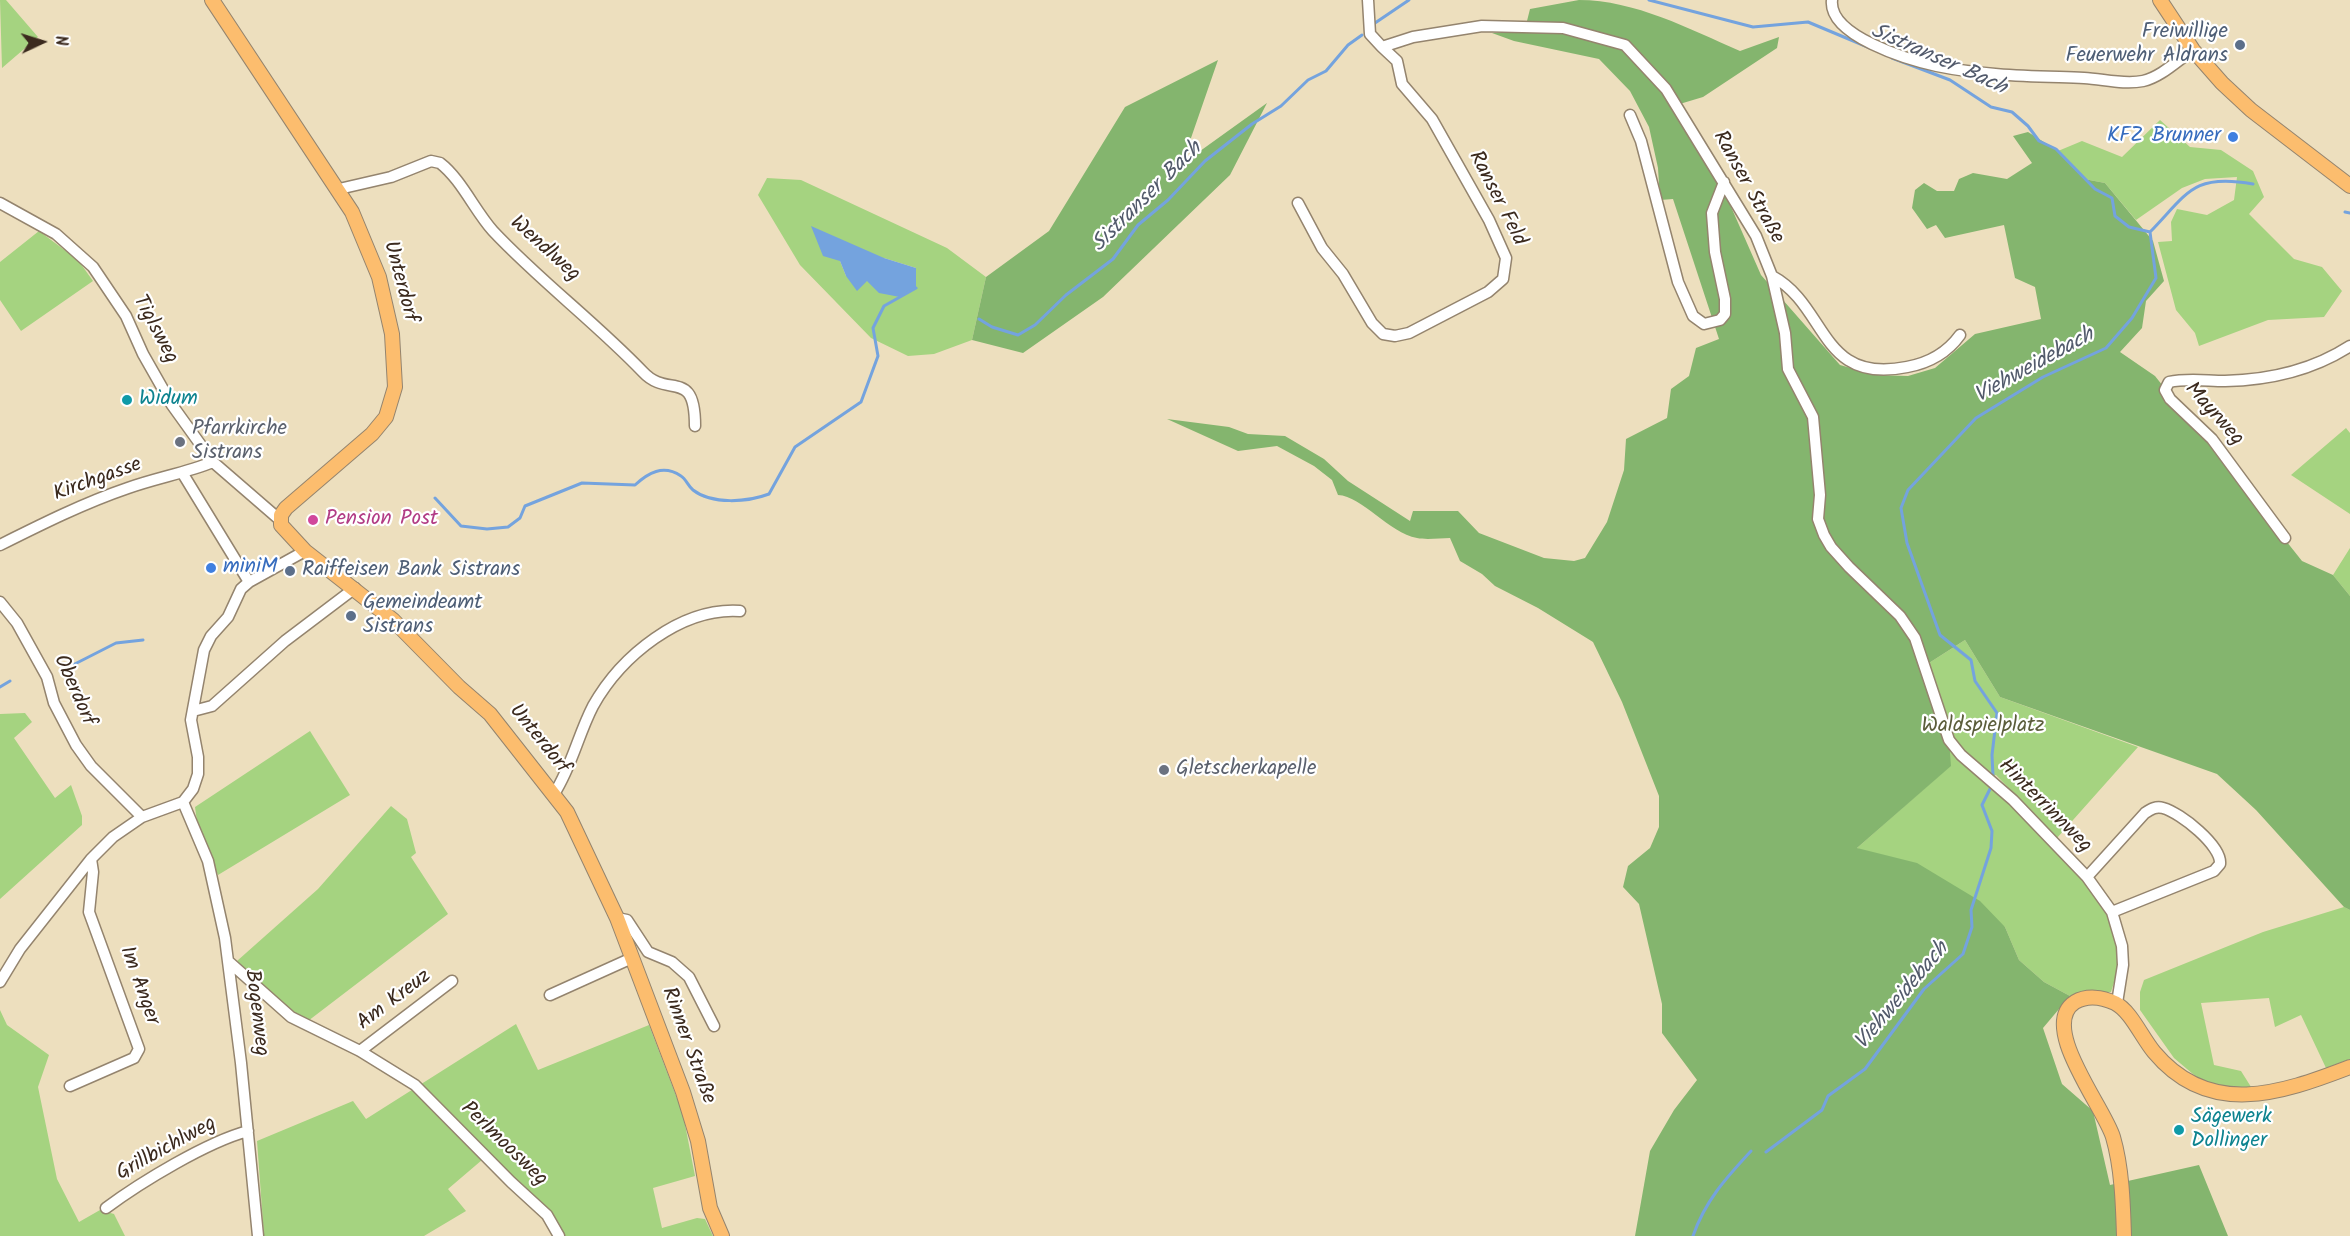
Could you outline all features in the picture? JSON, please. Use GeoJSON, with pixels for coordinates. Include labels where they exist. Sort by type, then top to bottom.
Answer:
{"type":"FeatureCollection","features":[{"type":"Feature","properties":{"kind":"main road","name":"Unterdorf"},"geometry":{"type":"LineString","coordinates":[[212,0],[234,36],[339,189],[361,229],[379,277],[394,349],[394,395],[390,409],[376,430],[286,508],[280,520],[284,530],[306,551],[393,620],[459,687],[490,714],[554,794],[580,835],[632,958]]}},
{"type":"Feature","properties":{"kind":"main road"},"geometry":{"type":"LineString","coordinates":[[2160,0],[2193,50],[2222,83],[2251,110],[2350,186]]}},
{"type":"Feature","properties":{"kind":"main road","name":"Rinner Straße"},"geometry":{"type":"LineString","coordinates":[[632,958],[688,1106],[710,1208],[722,1236]]}},
{"type":"Feature","properties":{"kind":"main road"},"geometry":{"type":"LineString","coordinates":[[2124,1236],[2113,1137],[2104,1114],[2070,1054],[2063,1030],[2068,1011],[2078,1000],[2094,997],[2117,1004],[2165,1064],[2177,1075],[2211,1092],[2232,1095],[2259,1093],[2350,1067]]}},
{"type":"Feature","properties":{"kind":"street"},"geometry":{"type":"LineString","coordinates":[[1368,0],[1370,34],[1382,47]]}},
{"type":"Feature","properties":{"kind":"street"},"geometry":{"type":"LineString","coordinates":[[1832,0],[1834,15],[1844,27],[1879,46],[1938,66],[2027,76],[2143,81],[2161,73],[2193,50]]}},
{"type":"Feature","properties":{"kind":"street","name":"Ranser Straße"},"geometry":{"type":"LineString","coordinates":[[1382,47],[1413,37],[1464,29],[1506,25],[1563,28],[1625,45],[1674,100],[1756,237],[1772,276],[1785,333],[1788,369],[1814,417],[1820,495],[1818,519],[1824,535],[1843,560],[1900,616],[1915,638],[1949,740]]}},
{"type":"Feature","properties":{"kind":"street","name":"Ranser Feld"},"geometry":{"type":"LineString","coordinates":[[1298,203],[1322,248],[1343,274],[1372,323],[1383,334],[1402,335],[1416,330],[1488,292],[1503,279],[1506,266],[1505,252],[1489,220],[1432,119],[1402,84],[1397,61],[1382,47]]}},
{"type":"Feature","properties":{"kind":"street"},"geometry":{"type":"LineString","coordinates":[[1630,115],[1641,141],[1678,282],[1693,316],[1704,324],[1719,320],[1726,309],[1715,252],[1712,213],[1724,182]]}},
{"type":"Feature","properties":{"kind":"street","name":"Wendlweg"},"geometry":{"type":"LineString","coordinates":[[339,189],[391,177],[431,162],[440,163],[493,231],[597,325],[647,377],[685,390],[693,401],[695,426]]}},
{"type":"Feature","properties":{"kind":"street","name":"Tiglsweg"},"geometry":{"type":"LineString","coordinates":[[0,203],[56,234],[93,267],[126,316],[172,405],[213,462],[280,520]]}},
{"type":"Feature","properties":{"kind":"street"},"geometry":{"type":"LineString","coordinates":[[1772,276],[1793,291],[1843,357],[1862,367],[1880,370],[1919,365],[1938,356],[1960,335]]}},
{"type":"Feature","properties":{"kind":"street","name":"Mayrweg"},"geometry":{"type":"LineString","coordinates":[[2285,538],[2212,439],[2170,399],[2165,390],[2169,382],[2178,380],[2228,381],[2286,374],[2330,358],[2350,346]]}},
{"type":"Feature","properties":{"kind":"street","name":"Kirchgasse"},"geometry":{"type":"LineString","coordinates":[[0,545],[58,516],[129,487],[183,474],[213,462]]}},
{"type":"Feature","properties":{"kind":"street"},"geometry":{"type":"LineString","coordinates":[[183,474],[249,582]]}},
{"type":"Feature","properties":{"kind":"street"},"geometry":{"type":"LineString","coordinates":[[0,982],[20,949],[90,859],[113,837],[142,817],[183,802],[193,789],[198,774],[193,711],[207,642],[228,617],[241,590],[249,582],[306,551]]}},
{"type":"Feature","properties":{"kind":"street"},"geometry":{"type":"LineString","coordinates":[[193,711],[212,706],[285,641],[355,588]]}},
{"type":"Feature","properties":{"kind":"street","name":"Oberdorf"},"geometry":{"type":"LineString","coordinates":[[0,602],[17,623],[47,677],[54,703],[76,745],[91,766],[142,817]]}},
{"type":"Feature","properties":{"kind":"street"},"geometry":{"type":"LineString","coordinates":[[554,794],[568,771],[593,706],[628,660],[644,647],[689,621],[711,612],[740,611]]}},
{"type":"Feature","properties":{"kind":"street","name":"Hinterrinnweg"},"geometry":{"type":"LineString","coordinates":[[1949,740],[1961,755],[2013,800],[2087,877],[2112,912],[2122,946],[2123,965],[2117,1004]]}},
{"type":"Feature","properties":{"kind":"street","name":"Bogenweg"},"geometry":{"type":"LineString","coordinates":[[183,802],[208,861],[224,927],[258,1236]]}},
{"type":"Feature","properties":{"kind":"street","name":"Hinterrinnweg"},"geometry":{"type":"LineString","coordinates":[[2087,877],[2145,813],[2156,808],[2163,808],[2179,817],[2217,850],[2220,864],[2214,871],[2112,912]]}},
{"type":"Feature","properties":{"kind":"street","name":"Im Anger"},"geometry":{"type":"LineString","coordinates":[[70,1086],[134,1058],[139,1049],[89,912],[93,872],[90,859]]}},
{"type":"Feature","properties":{"kind":"street"},"geometry":{"type":"LineString","coordinates":[[617,918],[627,920],[648,952],[672,962],[684,971],[701,998],[714,1026]]}},
{"type":"Feature","properties":{"kind":"street"},"geometry":{"type":"LineString","coordinates":[[550,995],[632,958]]}},
{"type":"Feature","properties":{"kind":"street","name":"Am Kreuz"},"geometry":{"type":"LineString","coordinates":[[228,961],[285,1012],[360,1052],[415,1085]]}},
{"type":"Feature","properties":{"kind":"street","name":"Am Kreuz"},"geometry":{"type":"LineString","coordinates":[[360,1052],[452,981]]}},
{"type":"Feature","properties":{"kind":"street","name":"Perlmoosweg"},"geometry":{"type":"LineString","coordinates":[[415,1085],[511,1182],[548,1215],[559,1236]]}},
{"type":"Feature","properties":{"kind":"street","name":"Grillbichlweg"},"geometry":{"type":"LineString","coordinates":[[106,1208],[133,1188],[229,1137],[248,1131]]}},
{"type":"Feature","properties":{"kind":"green space"},"geometry":{"type":"Polygon","coordinates":[[[0,0],[6,0],[38,37],[2,68],[0,0]]]}},
{"type":"Feature","properties":{"kind":"green space"},"geometry":{"type":"Polygon","coordinates":[[[1579,0],[1600,1],[1641,10],[1740,51],[1779,37],[1777,48],[1703,97],[1673,106],[1717,175],[1761,275],[1840,365],[1876,375],[1908,376],[1935,368],[1975,334],[2041,319],[2035,287],[2015,278],[2004,225],[1945,238],[1936,225],[1927,229],[1912,208],[1915,190],[1924,183],[1937,191],[1954,191],[1959,179],[1973,173],[2007,179],[2032,163],[2013,136],[2028,132],[2058,151],[2084,179],[2105,183],[2153,241],[2164,281],[2146,301],[2142,328],[2120,352],[2155,376],[2302,561],[2333,575],[2350,596],[2350,910],[2344,907],[2256,810],[2217,774],[2000,697],[1965,640],[1929,663],[1949,740],[1951,766],[1857,848],[1917,863],[1980,901],[2005,927],[2019,960],[2044,982],[2070,996],[2043,1028],[2062,1084],[2093,1111],[2110,1185],[2199,1165],[2228,1236],[1635,1236],[1650,1151],[1674,1110],[1697,1080],[1662,1033],[1662,1004],[1639,904],[1623,887],[1628,866],[1650,848],[1659,827],[1659,796],[1622,702],[1593,642],[1538,608],[1495,586],[1482,574],[1460,561],[1450,538],[1429,539],[1407,535],[1357,501],[1338,495],[1332,480],[1314,466],[1277,446],[1238,451],[1167,419],[1229,427],[1248,434],[1285,436],[1324,459],[1348,481],[1410,521],[1413,511],[1458,511],[1479,533],[1544,558],[1574,561],[1585,558],[1607,522],[1624,470],[1626,439],[1667,418],[1671,389],[1689,376],[1696,348],[1719,339],[1673,199],[1660,200],[1658,168],[1649,127],[1630,91],[1599,59],[1514,41],[1492,33],[1524,33],[1530,9],[1579,0]]]}},
{"type":"Feature","properties":{"kind":"green space"},"geometry":{"type":"Polygon","coordinates":[[[1218,60],[1182,164],[1267,103],[1230,175],[1103,297],[1023,353],[972,340],[986,277],[1049,231],[1125,107],[1218,60]]]}},
{"type":"Feature","properties":{"kind":"green space"},"geometry":{"type":"Polygon","coordinates":[[[2160,120],[2190,147],[2221,150],[2253,171],[2264,197],[2249,214],[2294,259],[2322,267],[2342,291],[2324,317],[2268,320],[2199,346],[2195,333],[2176,310],[2158,242],[2172,241],[2171,222],[2177,209],[2207,215],[2234,200],[2237,177],[2205,179],[2182,188],[2136,220],[2105,183],[2084,179],[2058,151],[2082,141],[2122,157],[2160,120]]]}},
{"type":"Feature","properties":{"kind":"green space"},"geometry":{"type":"Polygon","coordinates":[[[767,178],[801,180],[947,248],[986,277],[972,340],[934,354],[908,356],[871,338],[800,265],[758,195],[767,178]],[[884,258],[840,261],[846,276],[867,280],[916,268],[884,258]]]}},
{"type":"Feature","properties":{"kind":"green space"},"geometry":{"type":"Polygon","coordinates":[[[39,231],[78,260],[93,281],[21,331],[0,300],[0,262],[39,231]]]}},
{"type":"Feature","properties":{"kind":"green space"},"geometry":{"type":"Polygon","coordinates":[[[2346,428],[2350,433],[2350,514],[2291,475],[2346,428]]]}},
{"type":"Feature","properties":{"kind":"green space"},"geometry":{"type":"Polygon","coordinates":[[[2350,548],[2350,596],[2333,575],[2350,548]]]}},
{"type":"Feature","properties":{"kind":"green space","name":"Waldspielplatz"},"geometry":{"type":"Polygon","coordinates":[[[1965,640],[2000,697],[2138,747],[2057,838],[1996,775],[1992,776],[1993,782],[2112,912],[2119,967],[2111,992],[2070,996],[2044,982],[2019,960],[2005,927],[1857,848],[1950,766],[1929,663],[1965,640]]]}},
{"type":"Feature","properties":{"kind":"green space"},"geometry":{"type":"Polygon","coordinates":[[[25,713],[32,722],[14,738],[55,798],[71,785],[82,816],[82,825],[0,899],[0,714],[25,713]]]}},
{"type":"Feature","properties":{"kind":"green space"},"geometry":{"type":"Polygon","coordinates":[[[310,731],[350,795],[218,875],[197,822],[195,807],[310,731]]]}},
{"type":"Feature","properties":{"kind":"green space"},"geometry":{"type":"Polygon","coordinates":[[[391,806],[407,819],[416,853],[411,857],[448,914],[308,1021],[283,1008],[237,961],[318,889],[391,806]]]}},
{"type":"Feature","properties":{"kind":"green space"},"geometry":{"type":"Polygon","coordinates":[[[2344,907],[2350,910],[2350,1059],[2326,1068],[2301,1015],[2275,1027],[2269,998],[2201,1003],[2214,1065],[2241,1071],[2258,1098],[2207,1086],[2174,1058],[2140,1010],[2140,992],[2144,980],[2263,932],[2344,907]]]}},
{"type":"Feature","properties":{"kind":"green space"},"geometry":{"type":"Polygon","coordinates":[[[0,1010],[7,1025],[49,1055],[38,1087],[57,1179],[79,1222],[100,1210],[114,1214],[125,1236],[0,1236],[0,1010]]]}},
{"type":"Feature","properties":{"kind":"green space"},"geometry":{"type":"Polygon","coordinates":[[[516,1024],[538,1070],[649,1025],[683,1114],[695,1176],[653,1188],[662,1228],[697,1218],[705,1219],[713,1236],[563,1236],[489,1154],[448,1189],[466,1211],[424,1236],[264,1236],[257,1141],[353,1101],[366,1119],[516,1024]]]}},
{"type":"Feature","properties":{"kind":"water"},"geometry":{"type":"Polygon","coordinates":[[[811,226],[884,258],[916,268],[916,288],[900,297],[879,293],[867,281],[857,291],[846,276],[840,261],[823,256],[811,226]]]}},
{"type":"Feature","properties":{"kind":"waterway","name":"Sistranser Bach"},"geometry":{"type":"LineString","coordinates":[[1375,23],[1409,0]]}},
{"type":"Feature","properties":{"kind":"waterway","name":"Sistranser Bach"},"geometry":{"type":"LineString","coordinates":[[1649,0],[1753,27],[1808,22],[1870,48]]}},
{"type":"Feature","properties":{"kind":"waterway","name":"Sistranser Bach"},"geometry":{"type":"LineString","coordinates":[[979,319],[992,327],[1018,335],[1035,325],[1066,295],[1113,259],[1138,225],[1168,200],[1205,161],[1252,124],[1281,106],[1308,80],[1326,71],[1348,45],[1362,35]]}},
{"type":"Feature","properties":{"kind":"waterway","name":"Sistranser Bach"},"geometry":{"type":"LineString","coordinates":[[1892,58],[1950,80],[1991,107],[2012,112],[2028,126],[2039,141],[2056,149],[2095,189],[2112,198],[2115,216],[2129,227],[2150,232],[2183,197],[2204,184],[2217,181],[2253,184]]}},
{"type":"Feature","properties":{"kind":"waterway","name":"Sistranser Bach"},"geometry":{"type":"LineString","coordinates":[[2345,212],[2350,213]]}},
{"type":"Feature","properties":{"kind":"waterway","name":"Viehweidebach"},"geometry":{"type":"LineString","coordinates":[[1993,776],[1992,755],[1997,713],[1975,681],[1971,660],[1940,635],[1907,543],[1901,508],[1908,490],[1976,418],[2043,377],[2106,348],[2132,318],[2156,278],[2150,232]]}},
{"type":"Feature","properties":{"kind":"waterway","name":"Sistranser Bach"},"geometry":{"type":"LineString","coordinates":[[435,498],[461,526],[487,529],[508,527],[520,518],[525,506],[582,483],[635,485],[645,477],[662,470],[681,476],[693,490],[710,498],[730,501],[769,494],[795,447],[861,402],[878,356],[873,328],[884,306],[916,288]]}},
{"type":"Feature","properties":{"kind":"waterway","name":"Sistranser Bach"},"geometry":{"type":"LineString","coordinates":[[63,670],[116,643],[143,640]]}},
{"type":"Feature","properties":{"kind":"waterway","name":"Sistranser Bach"},"geometry":{"type":"LineString","coordinates":[[0,687],[10,681]]}},
{"type":"Feature","properties":{"kind":"waterway","name":"Viehweidebach"},"geometry":{"type":"LineString","coordinates":[[1766,1152],[1822,1110],[1828,1096],[1865,1069],[1924,989],[1963,954],[1972,927],[1971,910],[1991,848],[1992,831],[1982,805],[1991,787]]}},
{"type":"Feature","properties":{"kind":"waterway","name":"Viehweidebach"},"geometry":{"type":"LineString","coordinates":[[1693,1236],[1710,1201],[1751,1151]]}},
{"type":"Feature","properties":{"kind":"place","name":"Freiwillige Feuerwehr Aldrans"},"geometry":{"type":"Point","coordinates":[2240,45]}},
{"type":"Feature","properties":{"kind":"place","name":"KFZ Brunner"},"geometry":{"type":"Point","coordinates":[2233,137]}},
{"type":"Feature","properties":{"kind":"place","name":"Widum"},"geometry":{"type":"Point","coordinates":[127,400]}},
{"type":"Feature","properties":{"kind":"place","name":"Pfarrkirche Sistrans"},"geometry":{"type":"Point","coordinates":[180,442]}},
{"type":"Feature","properties":{"kind":"place","name":"Pension Post"},"geometry":{"type":"Point","coordinates":[313,520]}},
{"type":"Feature","properties":{"kind":"place","name":"miniM"},"geometry":{"type":"Point","coordinates":[211,568]}},
{"type":"Feature","properties":{"kind":"place","name":"Raiffeisen Bank Sistrans"},"geometry":{"type":"Point","coordinates":[290,571]}},
{"type":"Feature","properties":{"kind":"place","name":"Gemeindeamt Sistrans"},"geometry":{"type":"Point","coordinates":[351,616]}},
{"type":"Feature","properties":{"kind":"place","name":"Gletscherkapelle"},"geometry":{"type":"Point","coordinates":[1164,770]}},
{"type":"Feature","properties":{"kind":"place","name":"Sägewerk Dollinger"},"geometry":{"type":"Point","coordinates":[2179,1130]}}]}
